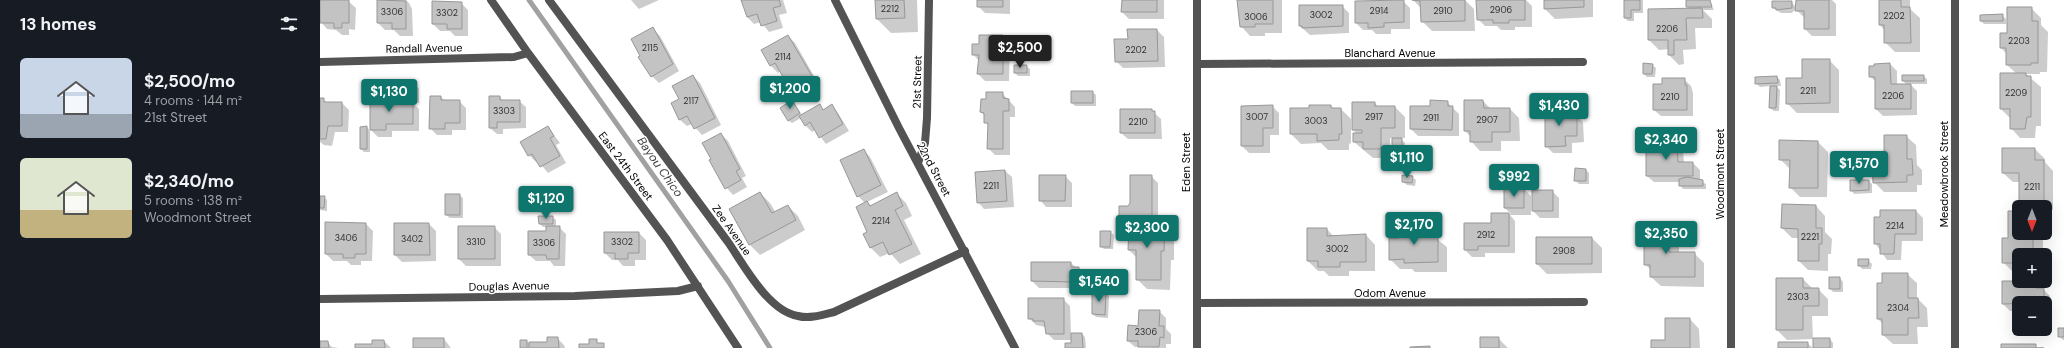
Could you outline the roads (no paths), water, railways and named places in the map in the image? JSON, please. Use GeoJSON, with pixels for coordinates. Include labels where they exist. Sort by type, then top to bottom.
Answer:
{"type":"FeatureCollection","features":[{"type":"Feature","properties":{"kind":"street","name":"East 24th Street"},"geometry":{"type":"LineString","coordinates":[[491,0],[528,53],[667,240],[738,348]]}},
{"type":"Feature","properties":{"kind":"street","name":"Zee Avenue"},"geometry":{"type":"LineString","coordinates":[[550,0],[728,242],[753,280],[774,304],[785,312],[797,316],[812,317],[834,312],[965,251]]}},
{"type":"Feature","properties":{"kind":"street","name":"22nd Street"},"geometry":{"type":"LineString","coordinates":[[835,0],[918,163],[1016,348]]}},
{"type":"Feature","properties":{"kind":"street","name":"21st Street"},"geometry":{"type":"LineString","coordinates":[[918,163],[925,143],[927,118],[929,0]]}},
{"type":"Feature","properties":{"kind":"street","name":"Eden Street"},"geometry":{"type":"LineString","coordinates":[[1197,0],[1197,348]]}},
{"type":"Feature","properties":{"kind":"street","name":"Woodmont Street"},"geometry":{"type":"LineString","coordinates":[[1732,0],[1732,348]]}},
{"type":"Feature","properties":{"kind":"street","name":"Meadowbrook Street"},"geometry":{"type":"LineString","coordinates":[[1955,0],[1955,348]]}},
{"type":"Feature","properties":{"kind":"street","name":"Randall Avenue"},"geometry":{"type":"LineString","coordinates":[[320,62],[514,57],[528,53]]}},
{"type":"Feature","properties":{"kind":"street","name":"Blanchard Avenue"},"geometry":{"type":"LineString","coordinates":[[1198,64],[1583,62]]}},
{"type":"Feature","properties":{"kind":"street","name":"Douglas Avenue"},"geometry":{"type":"LineString","coordinates":[[320,299],[575,296],[678,291],[698,286]]}},
{"type":"Feature","properties":{"kind":"street","name":"Odom Avenue"},"geometry":{"type":"LineString","coordinates":[[1197,303],[1584,302]]}},
{"type":"Feature","properties":{"kind":"waterway","name":"Bayou Chico"},"geometry":{"type":"LineString","coordinates":[[529,0],[728,281],[770,348]]}}]}
